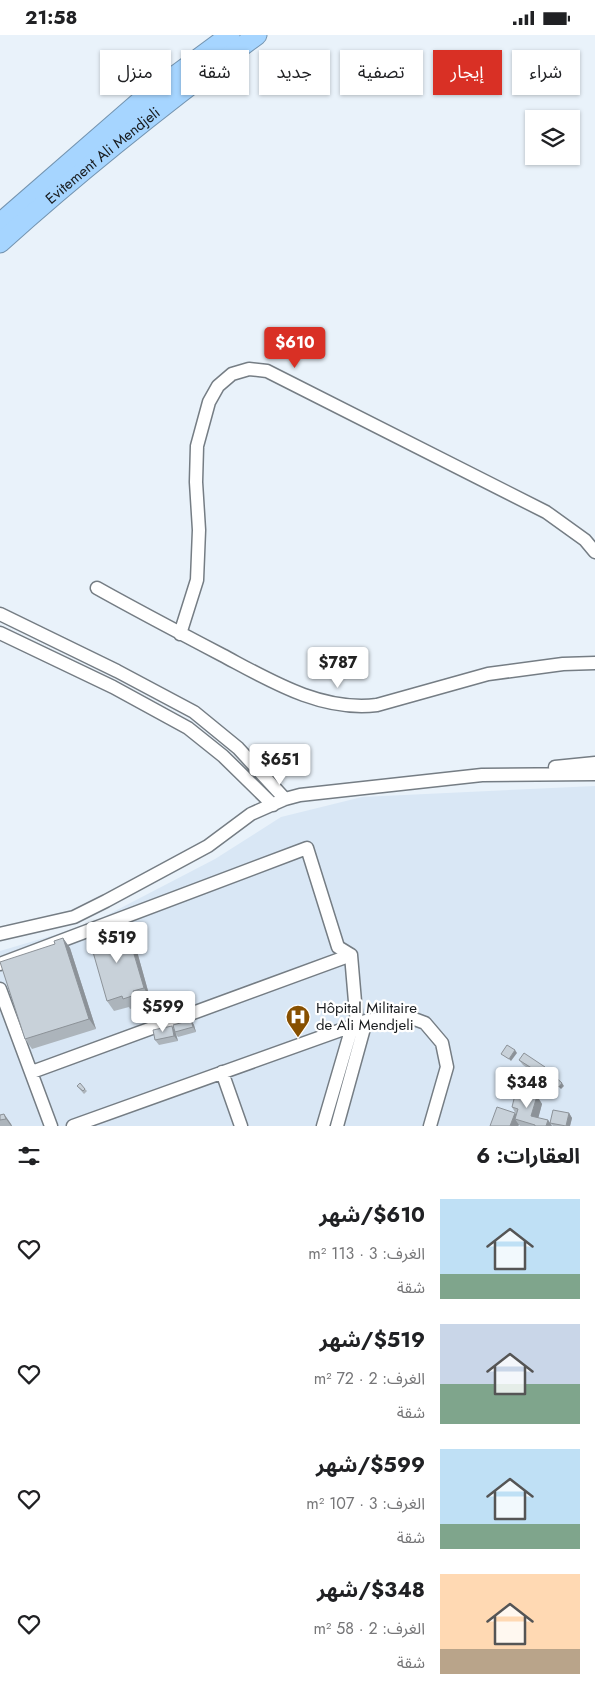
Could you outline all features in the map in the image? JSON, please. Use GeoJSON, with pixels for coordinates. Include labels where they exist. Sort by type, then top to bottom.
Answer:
{"type":"FeatureCollection","features":[{"type":"Feature","properties":{"kind":"highway","name":"Evitement Ali Mendjeli"},"geometry":{"type":"LineString","coordinates":[[0,223],[146,96],[230,35]]}},
{"type":"Feature","properties":{"kind":"highway","name":"Evitement Ali Mendjeli"},"geometry":{"type":"LineString","coordinates":[[0,243],[50,198],[150,116],[257,35]]}},
{"type":"Feature","properties":{"kind":"street"},"geometry":{"type":"LineString","coordinates":[[180,635],[197,580],[200,530],[196,482],[198,446],[209,402],[218,386],[232,375],[249,369],[267,371],[546,512],[585,539],[595,551]]}},
{"type":"Feature","properties":{"kind":"street"},"geometry":{"type":"LineString","coordinates":[[97,588],[180,635],[280,686],[304,695],[355,707],[387,703],[488,674],[563,664],[595,663]]}},
{"type":"Feature","properties":{"kind":"street"},"geometry":{"type":"LineString","coordinates":[[0,614],[117,671],[194,712],[238,748],[285,799]]}},
{"type":"Feature","properties":{"kind":"street"},"geometry":{"type":"LineString","coordinates":[[0,633],[113,687],[188,728],[223,756],[273,805]]}},
{"type":"Feature","properties":{"kind":"street"},"geometry":{"type":"LineString","coordinates":[[518,774],[595,763]]}},
{"type":"Feature","properties":{"kind":"street"},"geometry":{"type":"LineString","coordinates":[[0,933],[74,917],[208,846],[251,814],[285,799],[300,795],[443,779],[518,774],[595,774]]}},
{"type":"Feature","properties":{"kind":"street"},"geometry":{"type":"LineString","coordinates":[[0,964],[307,849],[338,947],[350,955],[358,1025],[336,1126]]}},
{"type":"Feature","properties":{"kind":"street"},"geometry":{"type":"LineString","coordinates":[[32,1072],[350,955]]}},
{"type":"Feature","properties":{"kind":"street"},"geometry":{"type":"LineString","coordinates":[[0,989],[51,1126]]}},
{"type":"Feature","properties":{"kind":"street"},"geometry":{"type":"LineString","coordinates":[[73,1126],[358,1025],[390,1017],[409,1017],[425,1023],[442,1043],[447,1067],[430,1126]]}},
{"type":"Feature","properties":{"kind":"street"},"geometry":{"type":"LineString","coordinates":[[322,1126],[358,1025]]}},
{"type":"Feature","properties":{"kind":"street"},"geometry":{"type":"LineString","coordinates":[[222,1072],[240,1126]]}},
{"type":"Feature","properties":{"kind":"shaded area","name":"Hôpital Militaire de Ali Mendjeli"},"geometry":{"type":"Polygon","coordinates":[[[595,786],[595,1126],[0,1126],[0,951],[88,925],[215,859],[281,817],[362,797],[595,786]]]}},
{"type":"Feature","properties":{"kind":"building"},"geometry":{"type":"Polygon","coordinates":[[[126,927],[144,988],[133,991],[135,995],[123,999],[122,996],[107,1001],[89,938],[126,927]]]}},
{"type":"Feature","properties":{"kind":"building"},"geometry":{"type":"Polygon","coordinates":[[[63,938],[89,1019],[25,1039],[0,962],[55,944],[54,941],[63,938]]]}},
{"type":"Feature","properties":{"kind":"building"},"geometry":{"type":"Polygon","coordinates":[[[191,1020],[193,1027],[175,1032],[173,1025],[191,1020]]]}},
{"type":"Feature","properties":{"kind":"building"},"geometry":{"type":"Polygon","coordinates":[[[172,1026],[174,1036],[155,1040],[153,1030],[172,1026]]]}},
{"type":"Feature","properties":{"kind":"building"},"geometry":{"type":"Polygon","coordinates":[[[507,1045],[515,1050],[509,1059],[501,1054],[507,1045]]]}},
{"type":"Feature","properties":{"kind":"building"},"geometry":{"type":"Polygon","coordinates":[[[524,1053],[545,1067],[541,1074],[519,1060],[524,1053]]]}},
{"type":"Feature","properties":{"kind":"building"},"geometry":{"type":"Polygon","coordinates":[[[553,1075],[562,1083],[559,1087],[550,1079],[553,1075]]]}},
{"type":"Feature","properties":{"kind":"building"},"geometry":{"type":"Polygon","coordinates":[[[80,1083],[85,1089],[83,1091],[77,1086],[80,1083]]]}},
{"type":"Feature","properties":{"kind":"building"},"geometry":{"type":"Polygon","coordinates":[[[516,1091],[537,1096],[531,1116],[548,1120],[546,1126],[535,1126],[515,1119],[518,1109],[512,1107],[516,1091]]]}},
{"type":"Feature","properties":{"kind":"building"},"geometry":{"type":"Polygon","coordinates":[[[497,1107],[515,1113],[510,1126],[490,1126],[497,1107]]]}},
{"type":"Feature","properties":{"kind":"building"},"geometry":{"type":"Polygon","coordinates":[[[553,1110],[569,1113],[566,1126],[550,1123],[553,1110]]]}},
{"type":"Feature","properties":{"kind":"building"},"geometry":{"type":"Polygon","coordinates":[[[4,1114],[6,1119],[0,1120],[0,1115],[4,1114]]]}},
{"type":"Feature","properties":{"kind":"place","name":"Hôpital Militaire de Ali Mendjeli"},"geometry":{"type":"Point","coordinates":[298,1038]}}]}
